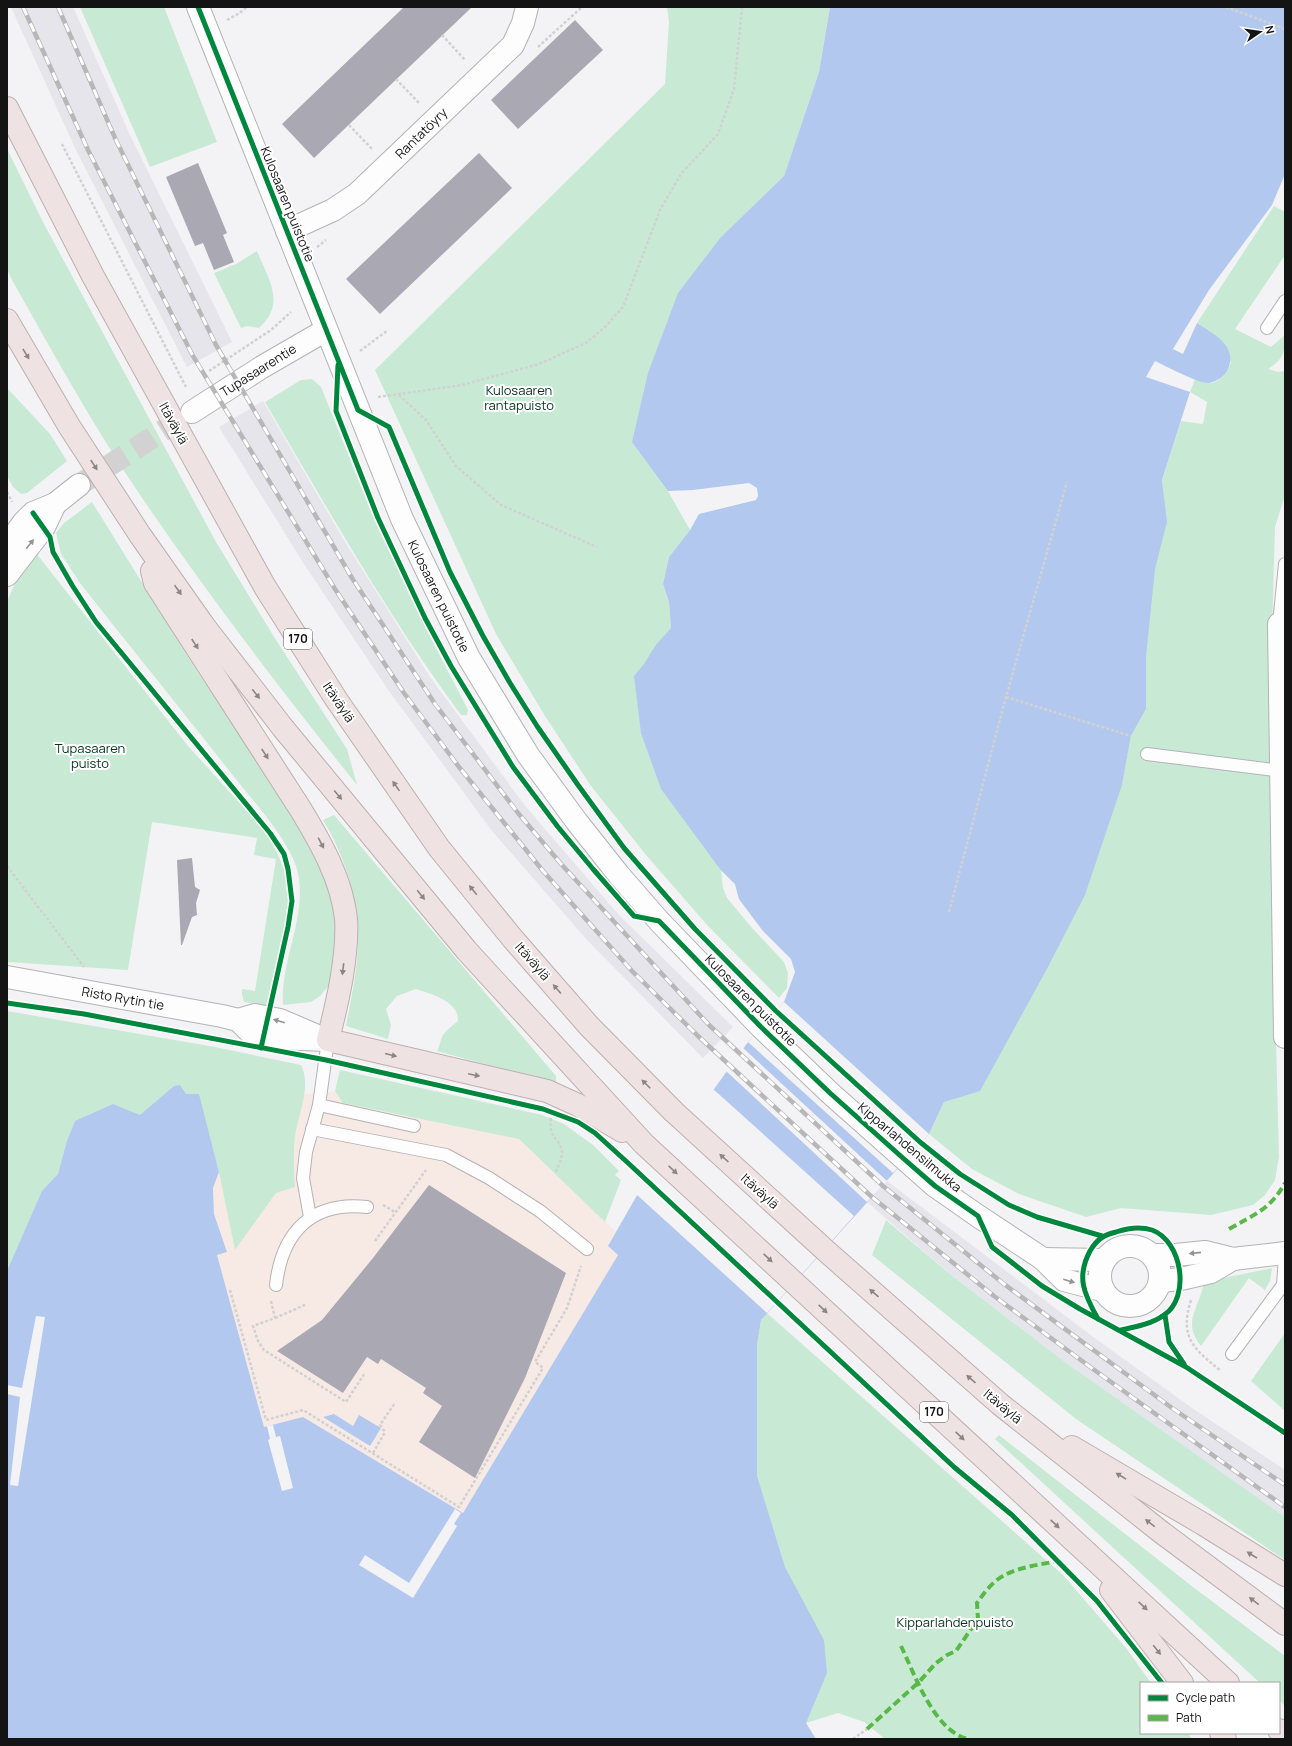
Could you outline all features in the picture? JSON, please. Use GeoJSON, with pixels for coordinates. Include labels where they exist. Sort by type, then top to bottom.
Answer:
{"type":"FeatureCollection","features":[{"type":"Feature","properties":{"kind":"highway","name":"Itäväylä"},"geometry":{"type":"LineString","coordinates":[[7,108],[93,276],[265,587],[336,699],[439,848],[513,939],[589,1026],[674,1112],[825,1250],[1001,1405],[1161,1532],[1285,1624]]}},
{"type":"Feature","properties":{"kind":"highway","name":"170"},"geometry":{"type":"LineString","coordinates":[[7,320],[68,426],[140,535],[204,626],[282,728],[467,950],[644,1144],[1227,1682]]}},
{"type":"Feature","properties":{"kind":"highway"},"geometry":{"type":"LineString","coordinates":[[140,535],[155,582],[294,798],[322,844],[330,862],[343,898],[347,920],[342,979],[328,1040],[547,1091],[578,1104],[644,1144]]}},
{"type":"Feature","properties":{"kind":"highway"},"geometry":{"type":"LineString","coordinates":[[1001,1405],[1203,1524],[1285,1576]]}},
{"type":"Feature","properties":{"kind":"highway"},"geometry":{"type":"LineString","coordinates":[[1073,1541],[1181,1682]]}},
{"type":"Feature","properties":{"kind":"main road","name":"Kulosaaren puistotie"},"geometry":{"type":"LineString","coordinates":[[198,7],[402,519],[453,628],[492,697],[528,755],[559,798],[620,876],[697,961],[761,1027],[830,1093]]}},
{"type":"Feature","properties":{"kind":"main road","name":"Rantatöyry"},"geometry":{"type":"LineString","coordinates":[[287,231],[333,210],[357,194],[513,44],[523,23],[527,7]]}},
{"type":"Feature","properties":{"kind":"main road","name":"Tupasaarentie"},"geometry":{"type":"LineString","coordinates":[[192,412],[262,366],[326,330]]}},
{"type":"Feature","properties":{"kind":"main road"},"geometry":{"type":"LineString","coordinates":[[7,545],[24,522],[33,513],[55,504],[79,485]]}},
{"type":"Feature","properties":{"kind":"main road"},"geometry":{"type":"LineString","coordinates":[[7,575],[44,527],[55,504]]}},
{"type":"Feature","properties":{"kind":"main road"},"geometry":{"type":"LineString","coordinates":[[1279,624],[1285,1037]]}},
{"type":"Feature","properties":{"kind":"main road","name":"Risto Rytin tie"},"geometry":{"type":"LineString","coordinates":[[7,977],[238,1020],[251,1033],[264,1036],[276,1038],[328,1040]]}},
{"type":"Feature","properties":{"kind":"main road","name":"Kipparlahdensilmukka"},"geometry":{"type":"LineString","coordinates":[[830,1093],[935,1186],[1043,1259],[1064,1280],[1102,1290]]}},
{"type":"Feature","properties":{"kind":"main road"},"geometry":{"type":"LineString","coordinates":[[1127,1246],[1140,1247],[1152,1255],[1159,1267],[1160,1281],[1156,1293],[1147,1302],[1135,1307],[1122,1306],[1110,1300],[1102,1290],[1100,1275],[1104,1260],[1114,1250],[1127,1246]]}},
{"type":"Feature","properties":{"kind":"main road"},"geometry":{"type":"LineString","coordinates":[[1152,1255],[1176,1255],[1205,1252],[1233,1259],[1285,1253]]}},
{"type":"Feature","properties":{"kind":"main road"},"geometry":{"type":"LineString","coordinates":[[1043,1259],[1104,1260]]}},
{"type":"Feature","properties":{"kind":"main road"},"geometry":{"type":"LineString","coordinates":[[1160,1281],[1181,1279],[1211,1272],[1233,1259]]}},
{"type":"Feature","properties":{"kind":"lane"},"geometry":{"type":"LineString","coordinates":[[1267,328],[1285,301]]}},
{"type":"Feature","properties":{"kind":"lane"},"geometry":{"type":"LineString","coordinates":[[1279,624],[1285,564]]}},
{"type":"Feature","properties":{"kind":"lane"},"geometry":{"type":"LineString","coordinates":[[1147,754],[1282,771]]}},
{"type":"Feature","properties":{"kind":"lane"},"geometry":{"type":"LineString","coordinates":[[310,1217],[303,1178],[306,1152],[319,1105],[328,1040]]}},
{"type":"Feature","properties":{"kind":"lane"},"geometry":{"type":"LineString","coordinates":[[319,1105],[414,1126]]}},
{"type":"Feature","properties":{"kind":"lane"},"geometry":{"type":"LineString","coordinates":[[312,1129],[446,1156],[489,1178],[540,1211],[587,1248]]}},
{"type":"Feature","properties":{"kind":"lane"},"geometry":{"type":"LineString","coordinates":[[276,1285],[278,1269],[293,1233],[310,1217],[335,1208],[351,1206],[367,1207]]}},
{"type":"Feature","properties":{"kind":"lane"},"geometry":{"type":"LineString","coordinates":[[1232,1354],[1283,1285],[1285,1258]]}},
{"type":"Feature","properties":{"kind":"path"},"geometry":{"type":"LineString","coordinates":[[227,20],[247,7]]}},
{"type":"Feature","properties":{"kind":"path"},"geometry":{"type":"LineString","coordinates":[[377,397],[462,385],[539,364],[586,343],[605,327],[623,307],[660,210],[681,174],[718,134],[734,89],[742,7]]}},
{"type":"Feature","properties":{"kind":"path"},"geometry":{"type":"LineString","coordinates":[[1226,7],[1285,29]]}},
{"type":"Feature","properties":{"kind":"path"},"geometry":{"type":"LineString","coordinates":[[442,35],[466,62]]}},
{"type":"Feature","properties":{"kind":"path"},"geometry":{"type":"LineString","coordinates":[[396,79],[421,105]]}},
{"type":"Feature","properties":{"kind":"path"},"geometry":{"type":"LineString","coordinates":[[349,125],[373,150]]}},
{"type":"Feature","properties":{"kind":"path"},"geometry":{"type":"LineString","coordinates":[[62,144],[186,387]]}},
{"type":"Feature","properties":{"kind":"path"},"geometry":{"type":"LineString","coordinates":[[204,375],[271,330],[291,312]]}},
{"type":"Feature","properties":{"kind":"path"},"geometry":{"type":"LineString","coordinates":[[360,351],[388,330]]}},
{"type":"Feature","properties":{"kind":"path"},"geometry":{"type":"LineString","coordinates":[[180,391],[192,383]]}},
{"type":"Feature","properties":{"kind":"path"},"geometry":{"type":"LineString","coordinates":[[398,395],[426,420],[456,466],[501,505],[597,547]]}},
{"type":"Feature","properties":{"kind":"path"},"geometry":{"type":"LineString","coordinates":[[949,912],[1006,697],[1067,482]]}},
{"type":"Feature","properties":{"kind":"path"},"geometry":{"type":"LineString","coordinates":[[1006,697],[1131,736]]}},
{"type":"Feature","properties":{"kind":"path"},"geometry":{"type":"LineString","coordinates":[[7,866],[87,971],[88,991]]}},
{"type":"Feature","properties":{"kind":"path"},"geometry":{"type":"LineString","coordinates":[[552,1112],[550,1129],[560,1146],[562,1153],[555,1174]]}},
{"type":"Feature","properties":{"kind":"path"},"geometry":{"type":"LineString","coordinates":[[375,1241],[438,1154]]}},
{"type":"Feature","properties":{"kind":"path"},"geometry":{"type":"LineString","coordinates":[[230,1290],[266,1420],[303,1410],[459,1507],[543,1368],[535,1362],[567,1308],[587,1248]]}},
{"type":"Feature","properties":{"kind":"path"},"geometry":{"type":"LineString","coordinates":[[1195,1276],[1196,1285],[1188,1308],[1186,1320],[1188,1336],[1195,1350],[1221,1372]]}},
{"type":"Feature","properties":{"kind":"path"},"geometry":{"type":"LineString","coordinates":[[275,1318],[270,1292],[276,1285]]}},
{"type":"Feature","properties":{"kind":"path"},"geometry":{"type":"LineString","coordinates":[[307,1304],[253,1326],[258,1341],[264,1350],[346,1402],[365,1374]]}},
{"type":"Feature","properties":{"kind":"path"},"geometry":{"type":"LineString","coordinates":[[1216,1378],[1232,1354]]}},
{"type":"Feature","properties":{"kind":"path"},"geometry":{"type":"LineString","coordinates":[[373,1453],[386,1432],[380,1425],[395,1402]]}},
{"type":"Feature","properties":{"kind":"path"},"geometry":{"type":"LineString","coordinates":[[853,1739],[867,1729]]}},
{"type":"Feature","properties":{"kind":"shaded area"},"geometry":{"type":"Polygon","coordinates":[[[11,7],[73,7],[130,135],[232,342],[187,367],[76,150],[11,7]]]}},
{"type":"Feature","properties":{"kind":"shaded area"},"geometry":{"type":"Polygon","coordinates":[[[263,401],[345,542],[430,677],[526,807],[619,915],[733,1027],[703,1058],[587,940],[492,831],[389,691],[304,564],[219,427],[263,401]]]}},
{"type":"Feature","properties":{"kind":"shaded area"},"geometry":{"type":"Polygon","coordinates":[[[335,1091],[343,1103],[519,1139],[616,1232],[608,1246],[618,1255],[463,1513],[264,1427],[217,1255],[227,1251],[214,1214],[213,1188],[219,1172],[202,1106],[335,1091]]]}},
{"type":"Feature","properties":{"kind":"shaded area"},"geometry":{"type":"Polygon","coordinates":[[[887,1181],[1100,1342],[1195,1410],[1285,1470],[1285,1517],[1065,1362],[951,1275],[867,1202],[887,1181]]]}},
{"type":"Feature","properties":{"kind":"green space"},"geometry":{"type":"Polygon","coordinates":[[[80,7],[164,7],[217,142],[150,167],[80,7]]]}},
{"type":"Feature","properties":{"kind":"green space","name":"Kulosaaren rantapuisto"},"geometry":{"type":"Polygon","coordinates":[[[667,7],[830,7],[819,72],[784,176],[721,237],[668,491],[690,530],[669,557],[663,584],[669,602],[671,628],[763,931],[739,899],[735,884],[721,870],[723,888],[727,898],[753,929],[784,962],[788,973],[787,988],[779,998],[708,926],[646,855],[591,786],[545,716],[496,634],[375,370],[665,84],[669,22],[667,7]]]}},
{"type":"Feature","properties":{"kind":"green space"},"geometry":{"type":"Polygon","coordinates":[[[7,149],[44,224],[216,542],[276,640],[347,749],[357,785],[244,639],[189,565],[136,489],[119,464],[57,360],[12,280],[7,269],[7,149]]]}},
{"type":"Feature","properties":{"kind":"green space"},"geometry":{"type":"Polygon","coordinates":[[[1274,206],[1285,212],[1285,255],[1235,329],[1271,347],[1285,335],[1285,346],[1282,355],[1277,362],[1268,369],[1278,372],[1285,371],[1285,495],[1275,527],[1272,635],[1275,1001],[1279,1157],[1275,1180],[1265,1195],[1253,1205],[1211,1215],[1121,1208],[1086,1217],[1019,1194],[972,1169],[929,1134],[944,1102],[1122,784],[1131,736],[1146,709],[1134,508],[1164,498],[1162,480],[1181,421],[1203,424],[1207,402],[1190,392],[1195,379],[1206,383],[1213,383],[1223,376],[1228,370],[1231,362],[1211,332],[1197,323],[1274,206]]]}},
{"type":"Feature","properties":{"kind":"green space"},"geometry":{"type":"Polygon","coordinates":[[[257,251],[270,281],[274,300],[272,309],[267,319],[259,328],[247,326],[241,328],[214,273],[236,264],[257,251]]]}},
{"type":"Feature","properties":{"kind":"green space"},"geometry":{"type":"Polygon","coordinates":[[[312,379],[321,387],[374,519],[421,619],[468,710],[467,715],[461,715],[408,639],[359,561],[265,402],[301,380],[312,379]]]}},
{"type":"Feature","properties":{"kind":"green space"},"geometry":{"type":"Polygon","coordinates":[[[7,388],[50,434],[67,461],[27,493],[21,494],[13,487],[7,476],[7,388]]]}},
{"type":"Feature","properties":{"kind":"green space"},"geometry":{"type":"Polygon","coordinates":[[[92,502],[195,668],[313,845],[333,896],[338,936],[331,983],[320,996],[311,1002],[283,1005],[285,972],[296,923],[300,890],[298,873],[288,848],[260,808],[80,583],[61,554],[56,533],[64,523],[92,502]]]}},
{"type":"Feature","properties":{"kind":"green space","name":"Tupasaaren puisto"},"geometry":{"type":"Polygon","coordinates":[[[36,553],[188,746],[267,833],[285,872],[289,910],[266,1006],[244,1002],[242,994],[242,989],[255,991],[276,859],[254,855],[257,838],[152,822],[128,970],[7,962],[7,602],[19,573],[36,553]]]}},
{"type":"Feature","properties":{"kind":"green space"},"geometry":{"type":"Polygon","coordinates":[[[334,815],[556,1076],[556,1084],[437,1051],[443,1035],[458,1021],[457,1014],[454,1008],[443,999],[416,989],[397,996],[386,1009],[391,1025],[388,1039],[346,1026],[356,968],[358,941],[357,923],[355,905],[346,869],[340,852],[323,820],[334,815]]]}},
{"type":"Feature","properties":{"kind":"green space"},"geometry":{"type":"Polygon","coordinates":[[[7,1011],[215,1047],[301,1065],[304,1073],[305,1091],[295,1137],[295,1187],[276,1193],[235,1250],[219,1172],[208,1131],[7,1271],[7,1011]]]}},
{"type":"Feature","properties":{"kind":"green space"},"geometry":{"type":"Polygon","coordinates":[[[340,1070],[542,1115],[564,1124],[593,1145],[619,1171],[615,1175],[621,1180],[605,1222],[519,1139],[343,1103],[335,1091],[340,1070]]]}},
{"type":"Feature","properties":{"kind":"green space"},"geometry":{"type":"Polygon","coordinates":[[[886,1220],[951,1275],[1065,1362],[1285,1517],[1285,1560],[1076,1419],[872,1255],[886,1220]]]}},
{"type":"Feature","properties":{"kind":"green space"},"geometry":{"type":"Polygon","coordinates":[[[1272,1268],[1270,1281],[1265,1290],[1249,1278],[1201,1346],[1192,1329],[1192,1322],[1204,1282],[1272,1268]]]}},
{"type":"Feature","properties":{"kind":"green space","name":"Kipparlahdenpuisto"},"geometry":{"type":"Polygon","coordinates":[[[767,1313],[1063,1575],[1126,1648],[1150,1682],[1140,1682],[1140,1734],[1189,1734],[1192,1739],[885,1739],[864,1722],[838,1713],[806,1723],[735,1553],[761,1320],[767,1313]]]}},
{"type":"Feature","properties":{"kind":"green space"},"geometry":{"type":"Polygon","coordinates":[[[1285,1333],[1285,1411],[1251,1381],[1285,1333]]]}},
{"type":"Feature","properties":{"kind":"green space"},"geometry":{"type":"Polygon","coordinates":[[[999,1435],[1193,1587],[1285,1656],[1285,1706],[1280,1701],[1280,1682],[1259,1682],[995,1439],[999,1435]]]}},
{"type":"Feature","properties":{"kind":"water"},"geometry":{"type":"Polygon","coordinates":[[[830,7],[1285,7],[1285,174],[1272,205],[1209,290],[1173,349],[1183,354],[1197,323],[1217,336],[1227,347],[1230,354],[1230,361],[1227,372],[1215,381],[1205,383],[1155,361],[1146,377],[1190,392],[1162,480],[1167,522],[1155,569],[1146,657],[1146,709],[1131,736],[1122,785],[1085,895],[1048,967],[980,1091],[944,1102],[929,1134],[761,1320],[757,1346],[757,1476],[785,1567],[824,1640],[827,1673],[806,1723],[816,1739],[7,1739],[7,1271],[42,1191],[58,1174],[67,1141],[75,1121],[113,1104],[140,1115],[174,1086],[180,1085],[186,1094],[199,1094],[219,1172],[213,1188],[214,1214],[227,1252],[217,1255],[264,1427],[303,1417],[463,1513],[618,1255],[608,1246],[636,1197],[748,1042],[784,1002],[795,972],[791,959],[763,931],[739,899],[735,884],[720,869],[661,789],[641,733],[634,676],[644,664],[655,646],[671,628],[669,602],[663,584],[669,557],[690,530],[699,514],[756,500],[758,496],[757,488],[749,483],[693,490],[668,491],[632,442],[648,373],[678,293],[721,237],[784,176],[819,72],[830,7]]]}},
{"type":"Feature","properties":{"kind":"water"},"geometry":{"type":"Polygon","coordinates":[[[334,1414],[353,1426],[359,1415],[381,1428],[370,1446],[323,1417],[334,1414]]]}},
{"type":"Feature","properties":{"kind":"pier"},"geometry":{"type":"Polygon","coordinates":[[[784,1002],[929,1134],[893,1173],[748,1042],[784,1002]]]}},
{"type":"Feature","properties":{"kind":"pier"},"geometry":{"type":"Polygon","coordinates":[[[742,1047],[887,1181],[867,1202],[725,1070],[742,1047]]]}},
{"type":"Feature","properties":{"kind":"pier"},"geometry":{"type":"Polygon","coordinates":[[[712,1088],[854,1216],[767,1313],[636,1194],[712,1088]]]}},
{"type":"Feature","properties":{"kind":"pier"},"geometry":{"type":"Polygon","coordinates":[[[36,1316],[45,1317],[18,1486],[10,1485],[20,1397],[7,1394],[7,1385],[22,1388],[36,1316]]]}},
{"type":"Feature","properties":{"kind":"pier"},"geometry":{"type":"Polygon","coordinates":[[[273,1425],[276,1437],[280,1436],[293,1488],[282,1491],[268,1440],[270,1439],[267,1426],[273,1425]]]}},
{"type":"Feature","properties":{"kind":"pier"},"geometry":{"type":"Polygon","coordinates":[[[455,1509],[461,1513],[454,1524],[457,1526],[413,1598],[359,1565],[365,1555],[409,1583],[455,1509]]]}},
{"type":"Feature","properties":{"kind":"building"},"geometry":{"type":"Polygon","coordinates":[[[404,7],[472,7],[314,158],[282,124],[404,7]]]}},
{"type":"Feature","properties":{"kind":"building"},"geometry":{"type":"Polygon","coordinates":[[[575,20],[603,50],[518,129],[491,100],[575,20]]]}},
{"type":"Feature","properties":{"kind":"building"},"geometry":{"type":"Polygon","coordinates":[[[479,153],[512,188],[380,314],[346,279],[479,153]]]}},
{"type":"Feature","properties":{"kind":"building"},"geometry":{"type":"Polygon","coordinates":[[[198,163],[227,233],[223,235],[234,262],[214,270],[203,243],[195,246],[166,177],[198,163]]]}},
{"type":"Feature","properties":{"kind":"building"},"geometry":{"type":"Polygon","coordinates":[[[192,858],[195,887],[200,890],[196,903],[197,915],[192,917],[181,945],[177,860],[192,858]]]}},
{"type":"Feature","properties":{"kind":"building"},"geometry":{"type":"Polygon","coordinates":[[[429,1185],[566,1273],[525,1378],[475,1478],[419,1442],[442,1406],[423,1393],[426,1388],[381,1359],[378,1364],[367,1357],[343,1393],[277,1351],[322,1320],[373,1258],[429,1185]]]}},
{"type":"Feature","properties":{"kind":"tunnel"},"geometry":{"type":"LineString","coordinates":[[79,485],[189,414]]}},
{"type":"Feature","properties":{"kind":"railway"},"geometry":{"type":"LineString","coordinates":[[23,7],[88,150],[193,356],[335,589],[404,693],[459,767],[543,871],[632,971],[698,1036],[872,1197],[994,1296],[1285,1507]]}},
{"type":"Feature","properties":{"kind":"railway"},"geometry":{"type":"LineString","coordinates":[[58,7],[115,138],[216,345],[352,578],[435,704],[518,813],[562,865],[709,1025],[883,1186],[1004,1284],[1172,1408],[1285,1485]]}},
{"type":"Feature","properties":{"kind":"marked path"},"geometry":{"type":"LineString","coordinates":[[1229,1229],[1267,1206],[1285,1183]]}},
{"type":"Feature","properties":{"kind":"marked path"},"geometry":{"type":"LineString","coordinates":[[867,1729],[919,1682],[936,1663],[947,1655],[956,1651],[978,1619],[977,1603],[995,1581],[1016,1570],[1057,1561]]}},
{"type":"Feature","properties":{"kind":"marked path"},"geometry":{"type":"LineString","coordinates":[[901,1646],[919,1686],[936,1714],[945,1725],[956,1734],[968,1739]]}},
{"type":"Feature","properties":{"kind":"cycle path"},"geometry":{"type":"LineString","coordinates":[[198,7],[358,410],[389,427],[450,572],[483,636],[537,726],[624,848],[695,929],[776,1011],[920,1142],[960,1174],[1009,1205],[1037,1217],[1102,1236]]}},
{"type":"Feature","properties":{"kind":"cycle path"},"geometry":{"type":"LineString","coordinates":[[338,365],[336,411],[378,518],[425,618],[451,666],[513,767],[558,827],[634,916],[659,921],[761,1027],[830,1093],[935,1186],[978,1216],[992,1247],[1042,1286],[1080,1309],[1186,1367],[1285,1433]]}},
{"type":"Feature","properties":{"kind":"cycle path"},"geometry":{"type":"LineString","coordinates":[[33,513],[50,537],[53,552],[96,622],[270,833],[284,854],[288,869],[292,901],[288,927],[261,1048]]}},
{"type":"Feature","properties":{"kind":"cycle path"},"geometry":{"type":"LineString","coordinates":[[7,1003],[84,1014],[326,1060],[543,1109],[578,1122],[595,1133],[627,1162],[954,1467],[1012,1515],[1097,1601],[1161,1682]]}},
{"type":"Feature","properties":{"kind":"cycle path"},"geometry":{"type":"LineString","coordinates":[[1098,1319],[1086,1293],[1083,1277],[1083,1269],[1090,1251],[1104,1236],[1112,1233],[1134,1228],[1152,1230],[1162,1236],[1170,1245],[1176,1257],[1180,1283],[1178,1296],[1172,1307],[1164,1315],[1154,1321],[1121,1330]]}},
{"type":"Feature","properties":{"kind":"cycle path"},"geometry":{"type":"LineString","coordinates":[[1165,1315],[1169,1342],[1184,1364]]}}]}
